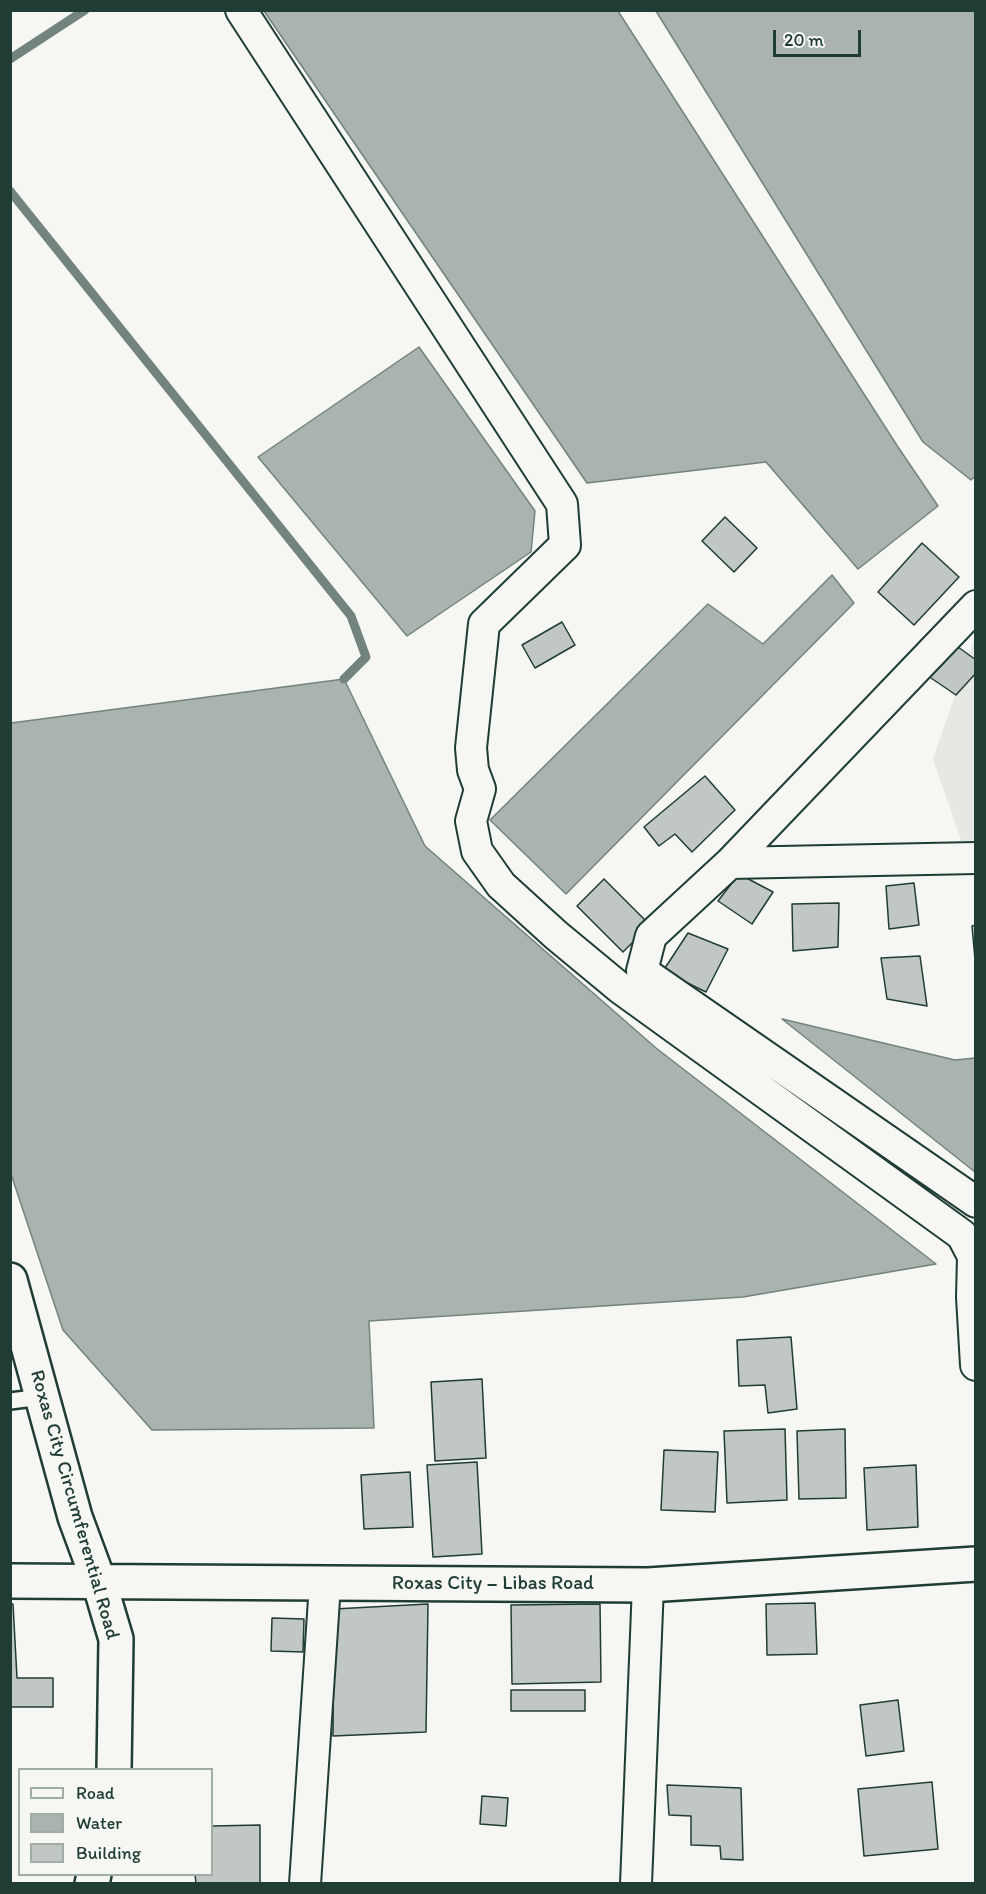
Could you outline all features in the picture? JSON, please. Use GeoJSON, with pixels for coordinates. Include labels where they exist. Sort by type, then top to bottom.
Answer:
{"type":"FeatureCollection","features":[{"type":"Feature","properties":{"kind":"main road","name":"Roxas City Circumferential Road"},"geometry":{"type":"LineString","coordinates":[[12,1287],[26,1399],[75,1516],[99,1582],[116,1639],[114,1768]]}},
{"type":"Feature","properties":{"kind":"main road","name":"Roxas City – Libas Road"},"geometry":{"type":"LineString","coordinates":[[10,1581],[648,1585],[975,1564]]}},
{"type":"Feature","properties":{"kind":"street"},"geometry":{"type":"LineString","coordinates":[[241,10],[562,504],[565,545],[484,624],[471,748],[473,770],[480,789],[471,821],[477,851],[501,885],[556,935],[620,988],[962,1235],[973,1256],[975,1365]]}},
{"type":"Feature","properties":{"kind":"street"},"geometry":{"type":"LineString","coordinates":[[975,606],[730,864],[651,936],[642,971],[975,1202]]}},
{"type":"Feature","properties":{"kind":"street"},"geometry":{"type":"LineString","coordinates":[[730,864],[975,858]]}},
{"type":"Feature","properties":{"kind":"street"},"geometry":{"type":"LineString","coordinates":[[305,1884],[325,1584]]}},
{"type":"Feature","properties":{"kind":"street"},"geometry":{"type":"LineString","coordinates":[[636,1884],[648,1585]]}},
{"type":"Feature","properties":{"kind":"shaded area"},"geometry":{"type":"Polygon","coordinates":[[[975,637],[975,855],[966,855],[933,759],[975,637]]]}},
{"type":"Feature","properties":{"kind":"water"},"geometry":{"type":"Polygon","coordinates":[[[264,11],[618,11],[938,506],[858,569],[766,462],[587,483],[264,11]]]}},
{"type":"Feature","properties":{"kind":"water"},"geometry":{"type":"Polygon","coordinates":[[[656,11],[975,11],[976,475],[971,480],[923,442],[656,11]]]}},
{"type":"Feature","properties":{"kind":"water"},"geometry":{"type":"Polygon","coordinates":[[[419,347],[535,511],[531,552],[407,636],[258,457],[419,347]]]}},
{"type":"Feature","properties":{"kind":"water"},"geometry":{"type":"Polygon","coordinates":[[[832,575],[854,603],[566,894],[490,820],[708,604],[763,644],[832,575]]]}},
{"type":"Feature","properties":{"kind":"water"},"geometry":{"type":"Polygon","coordinates":[[[344,679],[425,846],[656,1048],[936,1264],[743,1297],[369,1321],[374,1428],[152,1430],[63,1330],[11,1174],[11,723],[344,679]]]}},
{"type":"Feature","properties":{"kind":"water"},"geometry":{"type":"Polygon","coordinates":[[[782,1019],[955,1060],[975,1058],[975,1172],[782,1019]]]}},
{"type":"Feature","properties":{"kind":"building"},"geometry":{"type":"Polygon","coordinates":[[[725,517],[757,548],[734,572],[702,541],[725,517]]]}},
{"type":"Feature","properties":{"kind":"building"},"geometry":{"type":"Polygon","coordinates":[[[922,543],[959,577],[914,625],[878,592],[922,543]]]}},
{"type":"Feature","properties":{"kind":"building"},"geometry":{"type":"Polygon","coordinates":[[[562,622],[575,645],[535,668],[522,645],[562,622]]]}},
{"type":"Feature","properties":{"kind":"building"},"geometry":{"type":"Polygon","coordinates":[[[958,647],[976,660],[976,673],[956,695],[928,676],[958,647]]]}},
{"type":"Feature","properties":{"kind":"building"},"geometry":{"type":"Polygon","coordinates":[[[705,776],[735,810],[692,852],[675,834],[659,846],[644,827],[705,776]]]}},
{"type":"Feature","properties":{"kind":"building"},"geometry":{"type":"Polygon","coordinates":[[[739,874],[773,892],[752,924],[718,901],[739,874]]]}},
{"type":"Feature","properties":{"kind":"building"},"geometry":{"type":"Polygon","coordinates":[[[604,879],[650,925],[623,952],[577,906],[604,879]]]}},
{"type":"Feature","properties":{"kind":"building"},"geometry":{"type":"Polygon","coordinates":[[[914,883],[919,925],[889,929],[886,886],[914,883]]]}},
{"type":"Feature","properties":{"kind":"building"},"geometry":{"type":"Polygon","coordinates":[[[839,903],[838,947],[793,951],[792,904],[839,903]]]}},
{"type":"Feature","properties":{"kind":"building"},"geometry":{"type":"Polygon","coordinates":[[[976,925],[976,971],[972,926],[976,925]]]}},
{"type":"Feature","properties":{"kind":"building"},"geometry":{"type":"Polygon","coordinates":[[[688,933],[728,949],[706,992],[663,971],[688,933]]]}},
{"type":"Feature","properties":{"kind":"building"},"geometry":{"type":"Polygon","coordinates":[[[920,956],[927,1006],[887,999],[881,958],[920,956]]]}},
{"type":"Feature","properties":{"kind":"building"},"geometry":{"type":"Polygon","coordinates":[[[791,1337],[797,1409],[768,1413],[765,1385],[739,1386],[737,1340],[791,1337]]]}},
{"type":"Feature","properties":{"kind":"building"},"geometry":{"type":"Polygon","coordinates":[[[482,1379],[486,1458],[435,1461],[431,1382],[482,1379]]]}},
{"type":"Feature","properties":{"kind":"building"},"geometry":{"type":"Polygon","coordinates":[[[785,1429],[787,1500],[727,1503],[724,1431],[785,1429]]]}},
{"type":"Feature","properties":{"kind":"building"},"geometry":{"type":"Polygon","coordinates":[[[845,1429],[846,1498],[799,1499],[797,1431],[845,1429]]]}},
{"type":"Feature","properties":{"kind":"building"},"geometry":{"type":"Polygon","coordinates":[[[664,1450],[718,1452],[715,1512],[661,1510],[664,1450]]]}},
{"type":"Feature","properties":{"kind":"building"},"geometry":{"type":"Polygon","coordinates":[[[477,1462],[482,1554],[433,1557],[427,1465],[477,1462]]]}},
{"type":"Feature","properties":{"kind":"building"},"geometry":{"type":"Polygon","coordinates":[[[916,1465],[918,1527],[867,1530],[864,1468],[916,1465]]]}},
{"type":"Feature","properties":{"kind":"building"},"geometry":{"type":"Polygon","coordinates":[[[410,1472],[413,1527],[364,1529],[361,1475],[410,1472]]]}},
{"type":"Feature","properties":{"kind":"building"},"geometry":{"type":"Polygon","coordinates":[[[815,1603],[817,1654],[767,1655],[766,1604],[815,1603]]]}},
{"type":"Feature","properties":{"kind":"building"},"geometry":{"type":"Polygon","coordinates":[[[10,1604],[13,1604],[17,1678],[53,1678],[53,1707],[10,1707],[10,1604]]]}},
{"type":"Feature","properties":{"kind":"building"},"geometry":{"type":"Polygon","coordinates":[[[428,1604],[426,1732],[333,1736],[334,1609],[428,1604]]]}},
{"type":"Feature","properties":{"kind":"building"},"geometry":{"type":"Polygon","coordinates":[[[600,1604],[601,1682],[512,1684],[511,1605],[600,1604]]]}},
{"type":"Feature","properties":{"kind":"building"},"geometry":{"type":"Polygon","coordinates":[[[272,1618],[304,1619],[303,1652],[271,1651],[272,1618]]]}},
{"type":"Feature","properties":{"kind":"building"},"geometry":{"type":"Polygon","coordinates":[[[511,1690],[585,1690],[585,1711],[511,1711],[511,1690]]]}},
{"type":"Feature","properties":{"kind":"building"},"geometry":{"type":"Polygon","coordinates":[[[898,1700],[904,1751],[866,1756],[860,1705],[898,1700]]]}},
{"type":"Feature","properties":{"kind":"building"},"geometry":{"type":"Polygon","coordinates":[[[932,1782],[938,1849],[864,1856],[858,1789],[932,1782]]]}},
{"type":"Feature","properties":{"kind":"building"},"geometry":{"type":"Polygon","coordinates":[[[667,1785],[741,1788],[743,1860],[721,1859],[720,1846],[691,1845],[691,1816],[669,1815],[667,1785]]]}},
{"type":"Feature","properties":{"kind":"building"},"geometry":{"type":"Polygon","coordinates":[[[482,1796],[508,1798],[506,1826],[480,1824],[482,1796]]]}},
{"type":"Feature","properties":{"kind":"building"},"geometry":{"type":"Polygon","coordinates":[[[260,1825],[260,1884],[196,1884],[195,1876],[213,1876],[213,1826],[260,1825]]]}},
{"type":"Feature","properties":{"kind":"waterway"},"geometry":{"type":"LineString","coordinates":[[10,59],[85,10]]}},
{"type":"Feature","properties":{"kind":"waterway"},"geometry":{"type":"LineString","coordinates":[[10,191],[351,616],[366,657],[344,679]]}}]}
